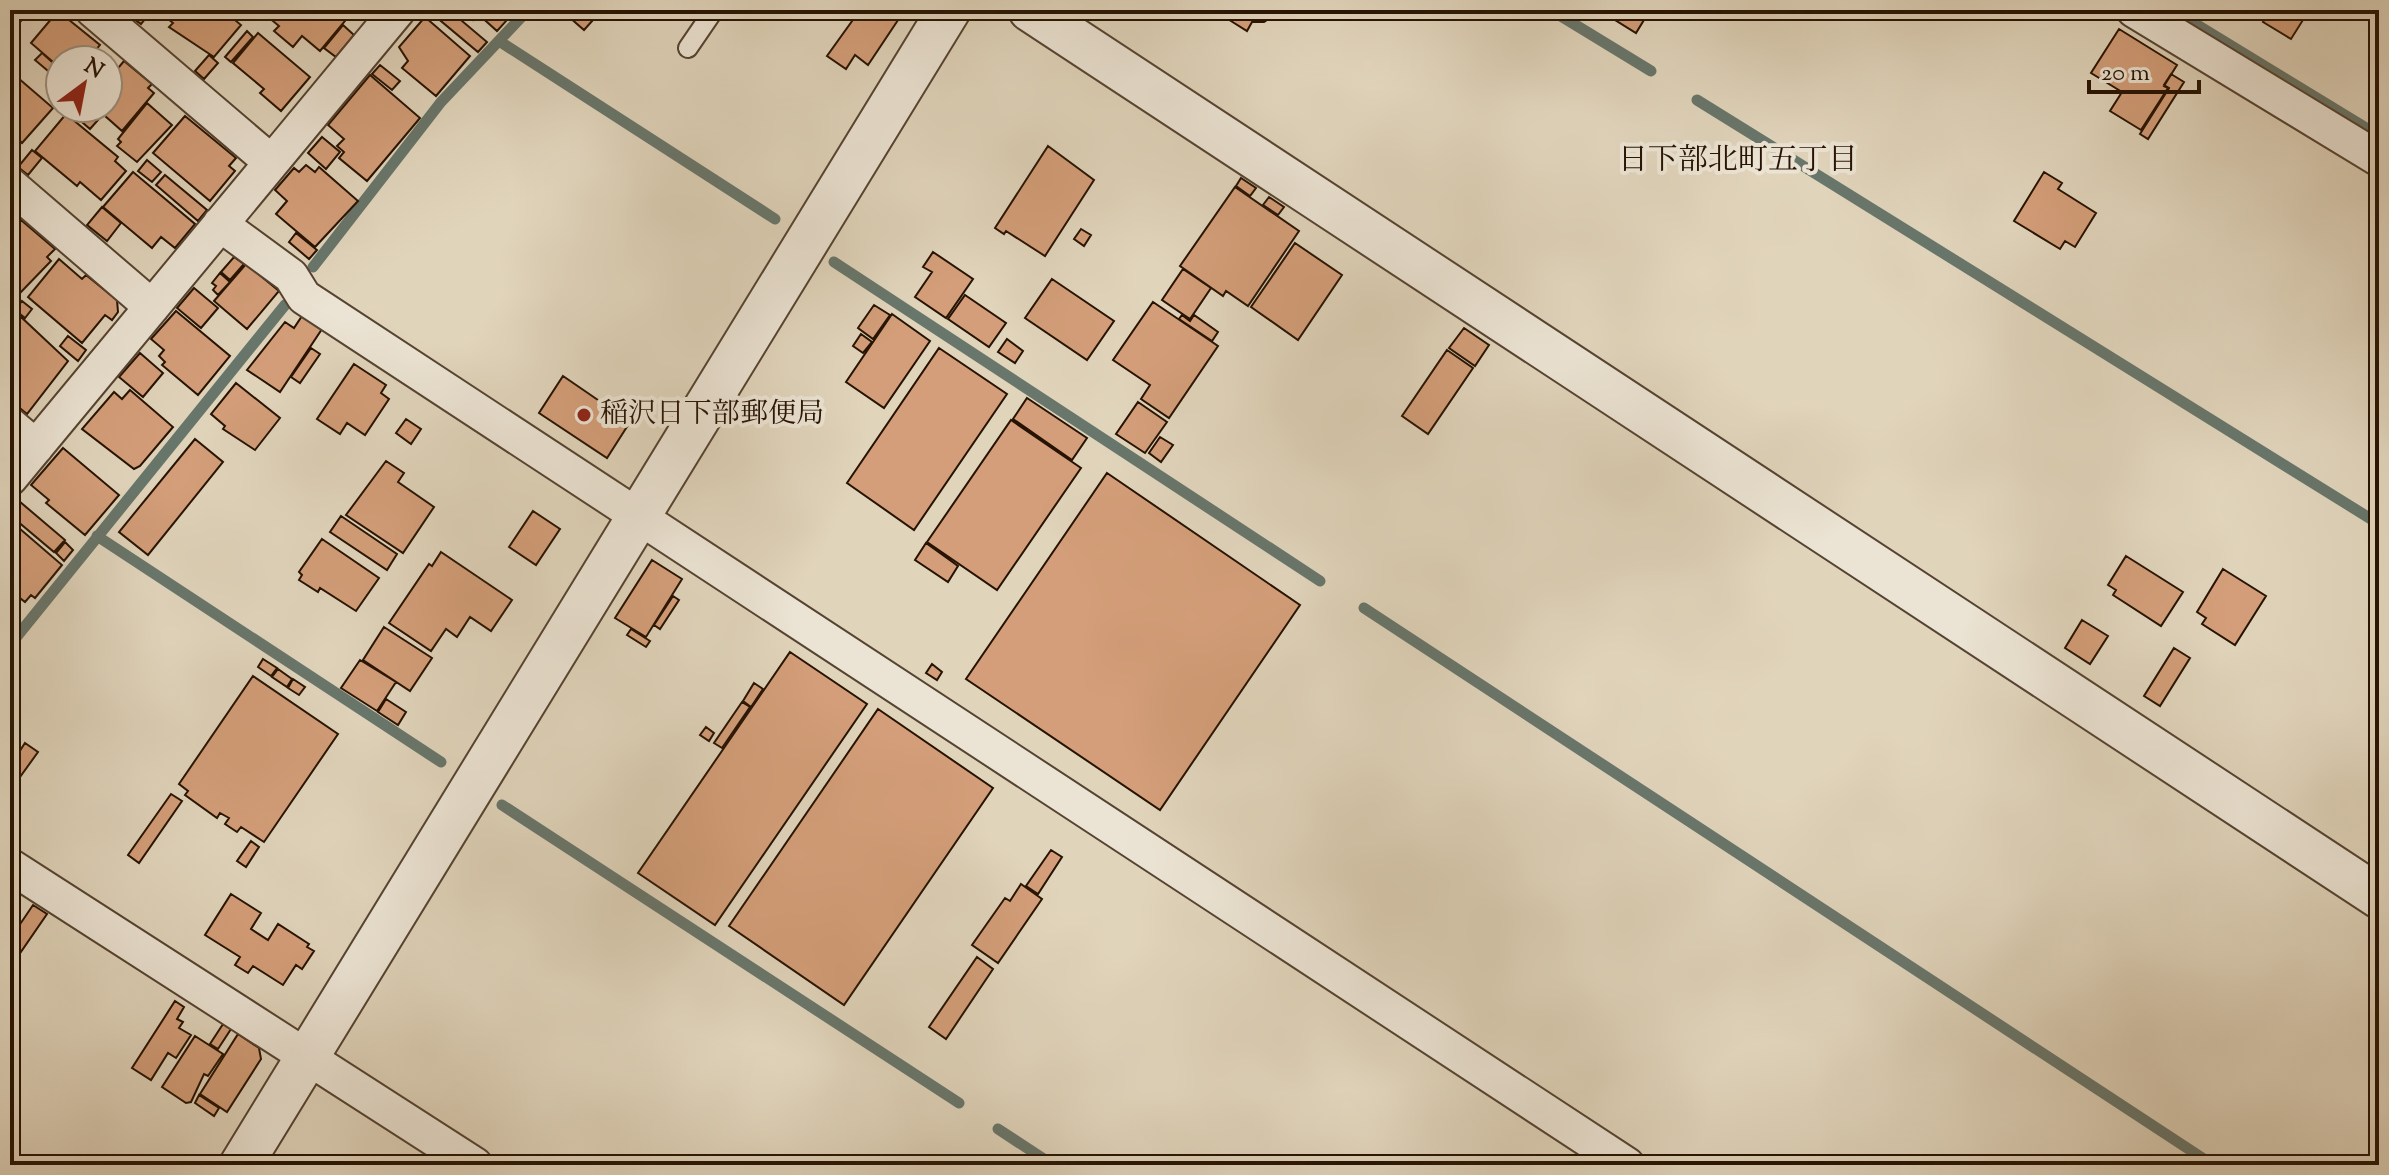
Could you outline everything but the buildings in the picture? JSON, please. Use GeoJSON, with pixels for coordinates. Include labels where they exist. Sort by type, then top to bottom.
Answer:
{"type":"FeatureCollection","features":[{"type":"Feature","properties":{"kind":"street"},"geometry":{"type":"LineString","coordinates":[[93,10],[271,162]]}},
{"type":"Feature","properties":{"kind":"street"},"geometry":{"type":"LineString","coordinates":[[241,1165],[949,10]]}},
{"type":"Feature","properties":{"kind":"street"},"geometry":{"type":"LineString","coordinates":[[1030,10],[2379,897]]}},
{"type":"Feature","properties":{"kind":"street"},"geometry":{"type":"LineString","coordinates":[[2134,10],[2169,19],[2379,159]]}},
{"type":"Feature","properties":{"kind":"street"},"geometry":{"type":"LineString","coordinates":[[10,478],[271,162],[386,14]]}},
{"type":"Feature","properties":{"kind":"street"},"geometry":{"type":"LineString","coordinates":[[10,185],[152,307]]}},
{"type":"Feature","properties":{"kind":"street"},"geometry":{"type":"LineString","coordinates":[[220,224],[291,276],[304,297],[1627,1165]]}},
{"type":"Feature","properties":{"kind":"street"},"geometry":{"type":"LineString","coordinates":[[10,425],[36,447]]}},
{"type":"Feature","properties":{"kind":"street"},"geometry":{"type":"LineString","coordinates":[[10,866],[475,1165]]}},
{"type":"Feature","properties":{"kind":"lane"},"geometry":{"type":"LineString","coordinates":[[688,48],[714,10]]}},
{"type":"Feature","properties":{"kind":"waterway"},"geometry":{"type":"LineString","coordinates":[[313,267],[441,102],[528,10]]}},
{"type":"Feature","properties":{"kind":"waterway"},"geometry":{"type":"LineString","coordinates":[[1551,10],[1651,71]]}},
{"type":"Feature","properties":{"kind":"waterway"},"geometry":{"type":"LineString","coordinates":[[2184,17],[2379,136]]}},
{"type":"Feature","properties":{"kind":"waterway"},"geometry":{"type":"LineString","coordinates":[[499,41],[775,219]]}},
{"type":"Feature","properties":{"kind":"waterway"},"geometry":{"type":"LineString","coordinates":[[1697,100],[2379,524]]}},
{"type":"Feature","properties":{"kind":"waterway"},"geometry":{"type":"LineString","coordinates":[[834,262],[1320,581]]}},
{"type":"Feature","properties":{"kind":"waterway"},"geometry":{"type":"LineString","coordinates":[[10,645],[285,305]]}},
{"type":"Feature","properties":{"kind":"waterway"},"geometry":{"type":"LineString","coordinates":[[97,536],[441,762]]}},
{"type":"Feature","properties":{"kind":"waterway"},"geometry":{"type":"LineString","coordinates":[[1364,608],[2213,1165]]}},
{"type":"Feature","properties":{"kind":"waterway"},"geometry":{"type":"LineString","coordinates":[[502,805],[959,1103]]}},
{"type":"Feature","properties":{"kind":"waterway"},"geometry":{"type":"LineString","coordinates":[[998,1129],[1053,1165]]}},
{"type":"Feature","properties":{"kind":"place","name":"稲沢日下部郵便局"},"geometry":{"type":"Point","coordinates":[584,415]}},
{"type":"Feature","properties":{"kind":"district","name":"日下部北町五丁目"},"geometry":{"type":"Point","coordinates":[1738,161]}}]}
